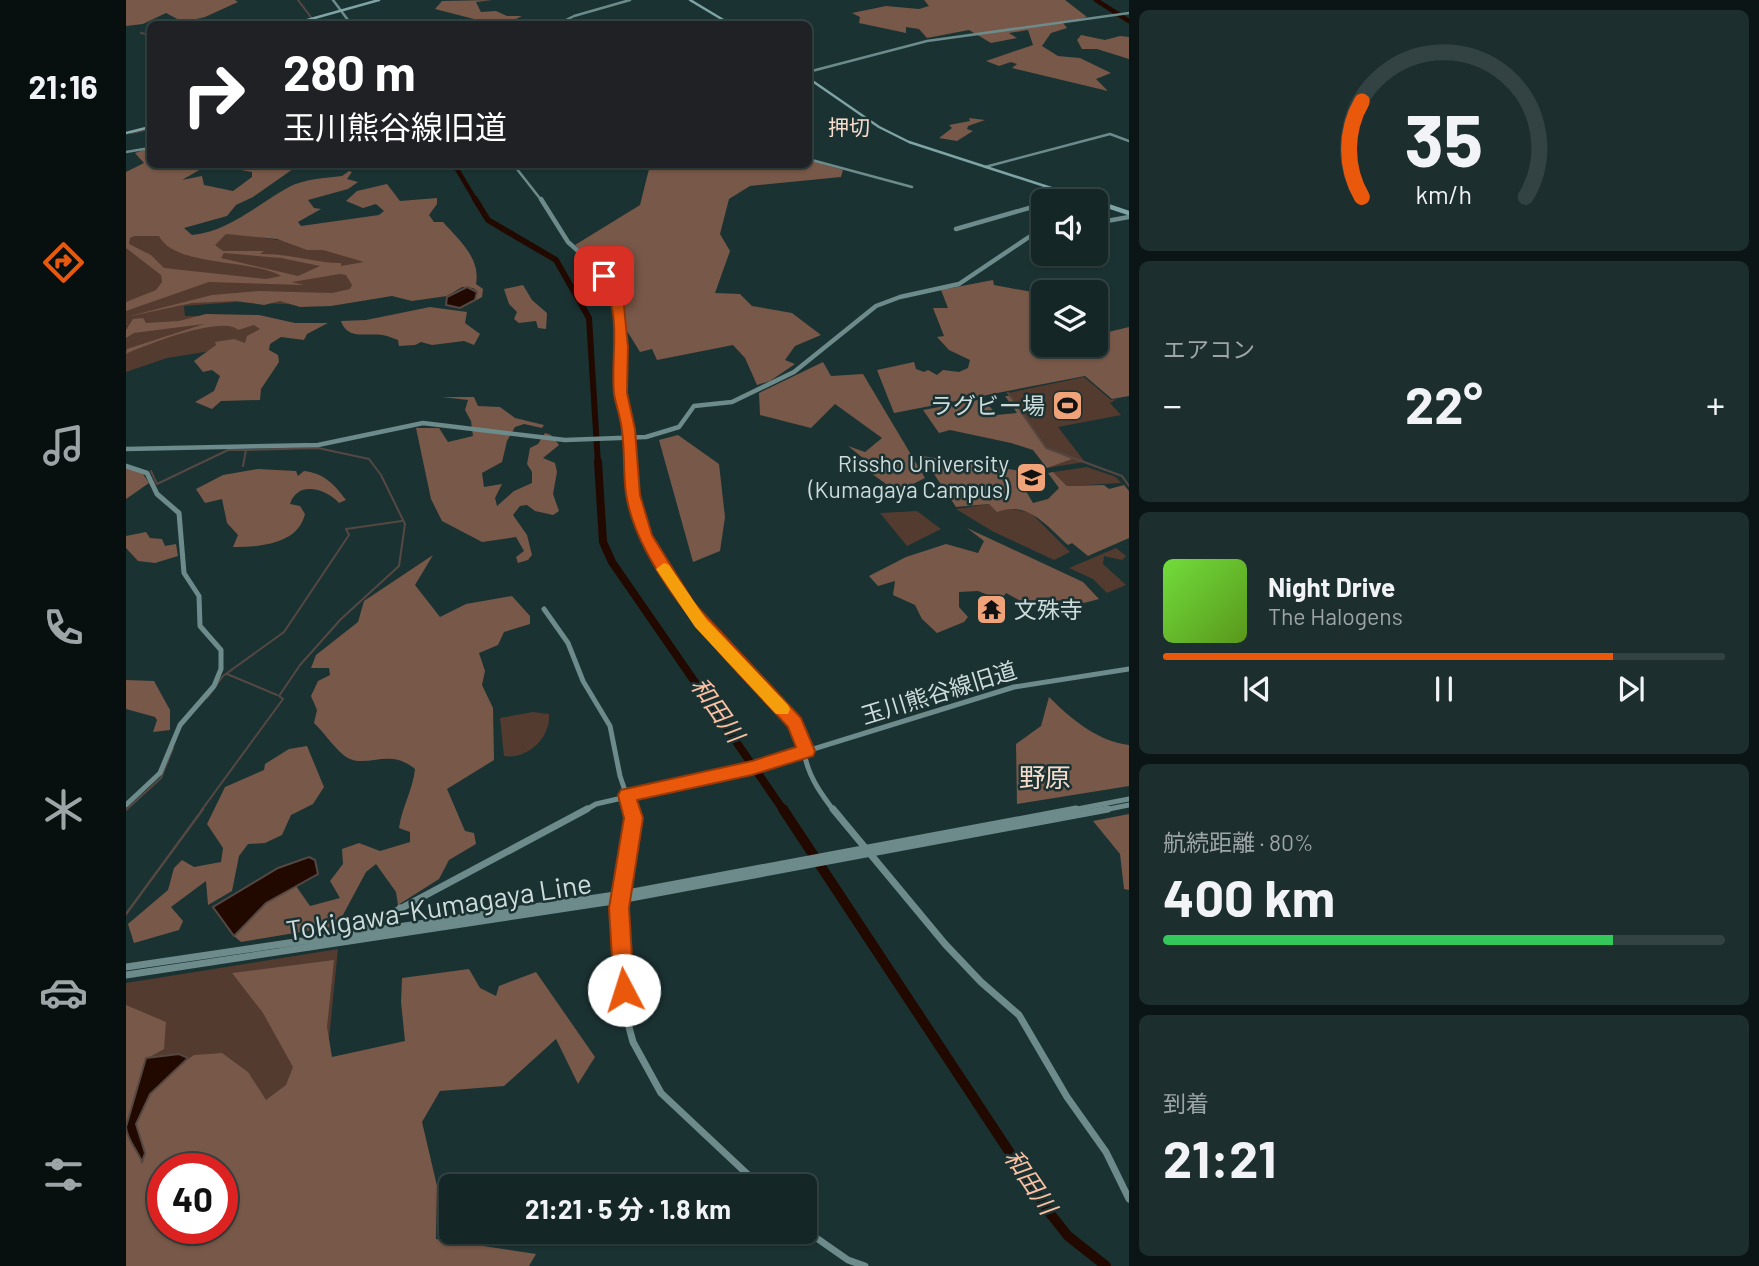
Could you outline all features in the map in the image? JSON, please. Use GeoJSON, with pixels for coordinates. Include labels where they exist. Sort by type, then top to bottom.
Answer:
{"type":"FeatureCollection","features":[{"type":"Feature","properties":{"kind":"main road"},"geometry":{"type":"LineString","coordinates":[[299,21],[379,0]]}},
{"type":"Feature","properties":{"kind":"main road"},"geometry":{"type":"LineString","coordinates":[[690,0],[725,21]]}},
{"type":"Feature","properties":{"kind":"main road"},"geometry":{"type":"LineString","coordinates":[[812,81],[901,139],[1053,189]]}},
{"type":"Feature","properties":{"kind":"main road"},"geometry":{"type":"LineString","coordinates":[[126,133],[147,128]]}},
{"type":"Feature","properties":{"kind":"main road"},"geometry":{"type":"LineString","coordinates":[[1108,207],[1129,215]]}},
{"type":"Feature","properties":{"kind":"street"},"geometry":{"type":"LineString","coordinates":[[333,0],[349,21]]}},
{"type":"Feature","properties":{"kind":"street"},"geometry":{"type":"LineString","coordinates":[[564,21],[630,0]]}},
{"type":"Feature","properties":{"kind":"street"},"geometry":{"type":"LineString","coordinates":[[812,71],[846,59],[954,33],[1129,13]]}},
{"type":"Feature","properties":{"kind":"street"},"geometry":{"type":"LineString","coordinates":[[985,167],[1110,134],[1129,141]]}},
{"type":"Feature","properties":{"kind":"street"},"geometry":{"type":"LineString","coordinates":[[126,152],[147,148]]}},
{"type":"Feature","properties":{"kind":"street"},"geometry":{"type":"LineString","coordinates":[[812,160],[912,187]]}},
{"type":"Feature","properties":{"kind":"street"},"geometry":{"type":"LineString","coordinates":[[517,168],[529,179],[571,246],[608,279],[616,291],[622,347],[621,393],[629,438],[636,512],[660,562],[700,623],[795,723],[807,751],[812,779],[866,851],[971,972],[1019,1015],[1067,1097],[1106,1152],[1129,1199]]}},
{"type":"Feature","properties":{"kind":"street"},"geometry":{"type":"LineString","coordinates":[[956,229],[1031,207]]}},
{"type":"Feature","properties":{"kind":"street"},"geometry":{"type":"LineString","coordinates":[[1108,220],[1129,215]]}},
{"type":"Feature","properties":{"kind":"street"},"geometry":{"type":"LineString","coordinates":[[126,449],[318,445],[423,423],[565,440],[629,438],[674,431],[694,406],[732,402],[786,376],[881,303],[959,284],[1031,236]]}},
{"type":"Feature","properties":{"kind":"street"},"geometry":{"type":"LineString","coordinates":[[126,466],[147,473],[157,494],[179,513],[184,573],[199,596],[200,626],[220,650],[222,663],[214,686],[175,733],[160,773],[126,805]]}},
{"type":"Feature","properties":{"kind":"street"},"geometry":{"type":"LineString","coordinates":[[544,609],[568,643],[583,681],[610,726],[634,818],[621,897],[619,941],[626,1016],[640,1058],[661,1093],[704,1137],[746,1174]]}},
{"type":"Feature","properties":{"kind":"street","name":"玉川熊谷線旧道"},"geometry":{"type":"LineString","coordinates":[[627,795],[752,768],[1014,687],[1129,669]]}},
{"type":"Feature","properties":{"kind":"street"},"geometry":{"type":"LineString","coordinates":[[353,934],[582,810],[627,795]]}},
{"type":"Feature","properties":{"kind":"street","name":"Tokigawa-Kumagaya Line"},"geometry":{"type":"LineString","coordinates":[[126,975],[621,897],[1129,799]]}},
{"type":"Feature","properties":{"kind":"street","name":"Tokigawa-Kumagaya Line"},"geometry":{"type":"LineString","coordinates":[[866,851],[1129,805]]}},
{"type":"Feature","properties":{"kind":"street","name":"Tokigawa-Kumagaya Line"},"geometry":{"type":"LineString","coordinates":[[126,967],[621,897]]}},
{"type":"Feature","properties":{"kind":"street"},"geometry":{"type":"LineString","coordinates":[[377,937],[387,930],[402,906]]}},
{"type":"Feature","properties":{"kind":"street"},"geometry":{"type":"LineString","coordinates":[[394,917],[403,927]]}},
{"type":"Feature","properties":{"kind":"street"},"geometry":{"type":"LineString","coordinates":[[817,1238],[848,1260],[865,1266]]}},
{"type":"Feature","properties":{"kind":"shaded area"},"geometry":{"type":"Polygon","coordinates":[[[126,0],[238,2],[205,17],[187,21],[181,21],[166,13],[143,24],[126,26],[126,0]]]}},
{"type":"Feature","properties":{"kind":"shaded area"},"geometry":{"type":"Polygon","coordinates":[[[492,0],[476,2],[481,12],[496,11],[507,16],[522,16],[516,19],[523,21],[474,19],[435,9],[442,1],[492,0]]]}},
{"type":"Feature","properties":{"kind":"shaded area"},"geometry":{"type":"Polygon","coordinates":[[[924,0],[1065,0],[1087,17],[1063,23],[1067,28],[1051,33],[1042,46],[1058,56],[1080,58],[1111,73],[1096,79],[1108,91],[1012,68],[1017,64],[1011,62],[999,66],[986,61],[1033,45],[1028,30],[1009,33],[1017,38],[991,43],[969,30],[927,38],[919,29],[906,27],[906,33],[859,23],[860,17],[852,13],[886,6],[919,9],[929,6],[924,0]]]}},
{"type":"Feature","properties":{"kind":"shaded area"},"geometry":{"type":"Polygon","coordinates":[[[1081,35],[1105,40],[1120,36],[1129,37],[1129,59],[1097,49],[1082,49],[1077,40],[1081,35]]]}},
{"type":"Feature","properties":{"kind":"shaded area"},"geometry":{"type":"Polygon","coordinates":[[[969,118],[985,120],[968,126],[967,129],[973,131],[957,141],[939,138],[952,128],[949,125],[970,121],[969,118]]]}},
{"type":"Feature","properties":{"kind":"shaded area"},"geometry":{"type":"Polygon","coordinates":[[[147,149],[147,168],[203,168],[182,180],[202,176],[204,185],[233,191],[252,177],[252,172],[239,168],[293,169],[253,197],[236,205],[227,216],[184,228],[192,235],[218,229],[295,184],[342,176],[349,171],[352,172],[347,179],[358,182],[348,189],[308,200],[314,208],[321,209],[298,222],[301,226],[379,215],[384,211],[376,204],[363,208],[346,201],[357,191],[387,184],[400,201],[437,198],[437,204],[429,215],[434,222],[443,222],[472,257],[477,275],[476,284],[483,289],[482,297],[473,302],[477,291],[462,287],[447,296],[412,301],[392,296],[331,306],[300,307],[280,301],[264,305],[236,301],[192,303],[126,317],[212,295],[259,291],[332,293],[350,289],[352,285],[346,275],[340,274],[292,282],[304,285],[209,282],[126,311],[126,302],[156,290],[162,282],[161,275],[126,248],[126,172],[144,163],[135,153],[147,149]],[[226,234],[215,245],[223,251],[264,251],[260,254],[341,263],[341,266],[364,262],[323,250],[307,250],[277,239],[226,234]],[[159,236],[130,238],[129,244],[151,255],[164,268],[266,279],[281,276],[252,267],[180,253],[167,246],[159,236]],[[224,253],[221,258],[298,276],[320,266],[281,258],[224,253]]]}},
{"type":"Feature","properties":{"kind":"shaded area"},"geometry":{"type":"Polygon","coordinates":[[[812,161],[843,170],[841,177],[750,186],[729,199],[720,234],[730,251],[715,293],[740,294],[752,306],[792,313],[821,335],[795,346],[785,360],[795,364],[770,381],[757,385],[745,358],[733,345],[657,360],[652,349],[640,352],[619,318],[618,293],[611,279],[575,245],[640,205],[649,168],[812,168],[812,161]]]}},
{"type":"Feature","properties":{"kind":"shaded area"},"geometry":{"type":"Polygon","coordinates":[[[227,232],[323,247],[367,260],[359,287],[331,306],[237,302],[184,306],[185,316],[256,316],[271,330],[260,343],[167,358],[126,372],[126,235],[162,235],[165,243],[227,232]]]}},
{"type":"Feature","properties":{"kind":"shaded area"},"geometry":{"type":"Polygon","coordinates":[[[993,280],[994,285],[1031,292],[1031,357],[1108,357],[1108,332],[1129,327],[1129,396],[1112,399],[1085,376],[894,413],[877,370],[914,362],[916,369],[924,372],[928,370],[937,375],[943,370],[959,372],[968,368],[970,360],[949,350],[937,337],[944,336],[933,308],[948,308],[941,290],[993,280]]]}},
{"type":"Feature","properties":{"kind":"shaded area"},"geometry":{"type":"Polygon","coordinates":[[[523,285],[532,300],[547,313],[546,329],[538,328],[536,321],[519,323],[514,319],[517,312],[509,304],[504,289],[523,285]]]}},
{"type":"Feature","properties":{"kind":"shaded area"},"geometry":{"type":"Polygon","coordinates":[[[467,287],[477,292],[475,300],[460,308],[446,305],[447,297],[467,287]]]}},
{"type":"Feature","properties":{"kind":"shaded area"},"geometry":{"type":"Polygon","coordinates":[[[430,307],[467,312],[465,323],[480,334],[474,345],[464,341],[432,345],[421,342],[399,346],[398,340],[388,336],[349,332],[341,321],[366,320],[430,307]]]}},
{"type":"Feature","properties":{"kind":"shaded area"},"geometry":{"type":"Polygon","coordinates":[[[206,314],[259,315],[295,323],[328,323],[307,334],[304,340],[281,337],[270,344],[269,350],[278,355],[279,362],[261,389],[260,400],[221,401],[212,409],[195,402],[214,391],[220,376],[212,370],[203,372],[194,361],[216,345],[215,342],[234,339],[245,343],[247,336],[260,329],[254,325],[238,330],[229,326],[201,329],[166,338],[126,354],[127,349],[204,324],[134,333],[126,338],[126,330],[133,319],[143,318],[146,323],[179,321],[206,314]]]}},
{"type":"Feature","properties":{"kind":"shaded area"},"geometry":{"type":"Polygon","coordinates":[[[823,362],[831,376],[863,374],[925,478],[897,492],[857,463],[863,458],[848,446],[865,452],[882,438],[835,404],[811,428],[760,415],[759,393],[823,362]]]}},
{"type":"Feature","properties":{"kind":"shaded area"},"geometry":{"type":"Polygon","coordinates":[[[1084,377],[1111,400],[1117,399],[1110,403],[1121,415],[1058,427],[1085,462],[1046,468],[1071,459],[1046,448],[1008,393],[1084,377]]]}},
{"type":"Feature","properties":{"kind":"shaded area"},"geometry":{"type":"Polygon","coordinates":[[[1005,396],[1010,396],[1046,448],[1072,459],[1047,468],[1033,450],[950,430],[939,433],[923,410],[983,399],[997,415],[1017,413],[1005,396]]]}},
{"type":"Feature","properties":{"kind":"shaded area"},"geometry":{"type":"Polygon","coordinates":[[[442,397],[474,397],[478,406],[500,407],[515,418],[544,425],[542,428],[524,424],[515,427],[507,441],[502,462],[482,473],[484,487],[502,484],[495,498],[497,506],[514,491],[532,483],[532,472],[527,464],[530,448],[538,444],[545,433],[551,435],[559,445],[543,458],[555,463],[557,472],[553,494],[559,511],[553,515],[535,511],[527,505],[520,506],[513,515],[527,535],[532,555],[528,560],[518,563],[516,557],[524,551],[516,537],[482,542],[442,521],[431,499],[416,428],[439,428],[448,442],[473,436],[471,421],[465,410],[468,400],[442,397]]]}},
{"type":"Feature","properties":{"kind":"shaded area"},"geometry":{"type":"Polygon","coordinates":[[[678,435],[719,464],[725,517],[720,551],[693,562],[659,440],[678,435]]]}},
{"type":"Feature","properties":{"kind":"shaded area"},"geometry":{"type":"Polygon","coordinates":[[[922,456],[1021,471],[1030,482],[1023,486],[1033,503],[1048,499],[1059,488],[1048,473],[1053,472],[1067,486],[1104,485],[1109,489],[1124,485],[1129,491],[1129,538],[1088,556],[1072,543],[1068,545],[1028,512],[1008,509],[997,512],[989,504],[956,507],[922,456]]]}},
{"type":"Feature","properties":{"kind":"shaded area"},"geometry":{"type":"Polygon","coordinates":[[[1087,467],[1116,477],[1121,483],[1067,486],[1053,472],[1087,467]]]}},
{"type":"Feature","properties":{"kind":"shaded area"},"geometry":{"type":"Polygon","coordinates":[[[126,468],[143,474],[149,483],[126,499],[126,468]]]}},
{"type":"Feature","properties":{"kind":"shaded area"},"geometry":{"type":"Polygon","coordinates":[[[258,469],[296,471],[298,476],[304,471],[317,474],[333,485],[346,500],[339,503],[320,491],[306,489],[294,496],[290,504],[300,506],[305,514],[295,532],[277,542],[233,547],[238,535],[227,523],[222,499],[205,503],[196,489],[223,475],[258,469]]]}},
{"type":"Feature","properties":{"kind":"shaded area"},"geometry":{"type":"Polygon","coordinates":[[[989,504],[1031,513],[1070,552],[1054,560],[992,531],[956,509],[989,504]]]}},
{"type":"Feature","properties":{"kind":"shaded area"},"geometry":{"type":"Polygon","coordinates":[[[917,511],[941,529],[907,546],[880,513],[917,511]]]}},
{"type":"Feature","properties":{"kind":"shaded area"},"geometry":{"type":"Polygon","coordinates":[[[967,528],[1083,582],[1099,599],[1084,603],[1073,598],[1030,606],[1006,593],[1001,600],[978,591],[959,592],[959,607],[968,617],[964,622],[937,633],[922,619],[915,605],[893,595],[895,581],[878,586],[869,576],[906,557],[946,544],[978,553],[984,541],[967,528]]]}},
{"type":"Feature","properties":{"kind":"shaded area"},"geometry":{"type":"Polygon","coordinates":[[[146,532],[150,538],[162,539],[165,546],[176,544],[178,556],[155,563],[138,561],[126,548],[126,536],[146,532]]]}},
{"type":"Feature","properties":{"kind":"shaded area"},"geometry":{"type":"Polygon","coordinates":[[[1116,548],[1126,556],[1122,560],[1104,556],[1103,564],[1126,585],[1107,593],[1093,579],[1069,568],[1116,548]]]}},
{"type":"Feature","properties":{"kind":"shaded area"},"geometry":{"type":"Polygon","coordinates":[[[433,555],[415,585],[440,617],[466,604],[512,596],[530,616],[530,624],[504,632],[498,645],[479,653],[485,671],[482,685],[493,708],[494,760],[447,789],[465,831],[474,833],[476,844],[449,860],[439,879],[398,905],[396,892],[376,864],[366,872],[337,926],[241,942],[234,936],[266,903],[296,886],[310,906],[340,898],[330,881],[343,864],[342,849],[359,843],[380,851],[410,842],[410,832],[399,828],[415,769],[397,760],[358,761],[340,752],[314,723],[317,710],[311,696],[318,681],[330,675],[329,668],[311,668],[316,655],[358,622],[364,601],[433,555]]]}},
{"type":"Feature","properties":{"kind":"shaded area"},"geometry":{"type":"Polygon","coordinates":[[[126,680],[154,681],[170,710],[170,730],[153,732],[157,720],[155,717],[126,709],[126,680]]]}},
{"type":"Feature","properties":{"kind":"shaded area"},"geometry":{"type":"Polygon","coordinates":[[[1049,697],[1095,734],[1129,745],[1129,786],[1017,804],[1016,744],[1041,726],[1049,697]]]}},
{"type":"Feature","properties":{"kind":"shaded area"},"geometry":{"type":"Polygon","coordinates":[[[533,712],[549,714],[549,723],[542,738],[529,751],[504,756],[500,718],[533,712]]]}},
{"type":"Feature","properties":{"kind":"shaded area"},"geometry":{"type":"Polygon","coordinates":[[[307,746],[324,787],[313,804],[291,815],[282,835],[265,843],[248,844],[239,856],[232,891],[208,905],[206,881],[171,907],[183,921],[179,930],[134,943],[128,924],[168,890],[174,868],[182,860],[194,867],[221,862],[223,848],[207,824],[225,787],[264,770],[265,764],[289,749],[307,746]]]}},
{"type":"Feature","properties":{"kind":"shaded area"},"geometry":{"type":"Polygon","coordinates":[[[1129,814],[1129,890],[1124,889],[1120,854],[1093,821],[1129,814]]]}},
{"type":"Feature","properties":{"kind":"shaded area"},"geometry":{"type":"Polygon","coordinates":[[[309,857],[315,860],[318,874],[266,903],[234,936],[213,907],[278,868],[309,857]]]}},
{"type":"Feature","properties":{"kind":"shaded area"},"geometry":{"type":"Polygon","coordinates":[[[338,949],[327,1059],[419,1171],[238,1230],[238,1153],[147,1153],[147,1244],[194,1244],[126,1266],[126,983],[338,949]]]}},
{"type":"Feature","properties":{"kind":"shaded area"},"geometry":{"type":"Polygon","coordinates":[[[334,960],[327,1027],[332,1057],[405,1041],[401,1002],[402,978],[469,969],[480,988],[496,996],[499,986],[536,972],[595,1057],[578,1084],[556,1039],[504,1086],[440,1091],[422,1122],[437,1186],[436,1239],[439,1239],[439,1244],[469,1244],[536,1254],[529,1266],[126,1266],[126,1131],[143,1162],[145,1153],[136,1124],[150,1094],[169,1073],[194,1055],[222,1053],[248,1072],[266,1100],[286,1085],[293,1067],[263,1013],[232,973],[334,960]]]}},
{"type":"Feature","properties":{"kind":"shaded area"},"geometry":{"type":"Polygon","coordinates":[[[126,1005],[166,1022],[164,1049],[146,1059],[126,1127],[126,1005]]]}},
{"type":"Feature","properties":{"kind":"shaded area"},"geometry":{"type":"Polygon","coordinates":[[[179,1054],[188,1058],[150,1094],[136,1124],[145,1153],[142,1162],[126,1127],[146,1058],[179,1054]]]}},
{"type":"Feature","properties":{"kind":"waterway","name":"和田川"},"geometry":{"type":"LineString","coordinates":[[298,0],[314,21]]}},
{"type":"Feature","properties":{"kind":"waterway"},"geometry":{"type":"LineString","coordinates":[[1096,0],[1129,21]]}},
{"type":"Feature","properties":{"kind":"waterway"},"geometry":{"type":"LineString","coordinates":[[141,33],[147,34]]}},
{"type":"Feature","properties":{"kind":"waterway"},"geometry":{"type":"LineString","coordinates":[[131,133],[147,130]]}},
{"type":"Feature","properties":{"kind":"waterway","name":"和田川"},"geometry":{"type":"LineString","coordinates":[[456,168],[476,201]]}},
{"type":"Feature","properties":{"kind":"waterway","name":"和田川"},"geometry":{"type":"LineString","coordinates":[[475,199],[488,220],[556,260],[589,318],[598,464]]}},
{"type":"Feature","properties":{"kind":"waterway"},"geometry":{"type":"LineString","coordinates":[[1008,393],[1046,448],[1122,476],[1129,486]]}},
{"type":"Feature","properties":{"kind":"waterway"},"geometry":{"type":"LineString","coordinates":[[201,811],[283,699],[279,696],[300,665],[341,619],[399,566],[405,524],[381,475],[369,459],[318,448],[246,450]]}},
{"type":"Feature","properties":{"kind":"waterway"},"geometry":{"type":"LineString","coordinates":[[151,471],[157,484],[228,450],[246,450]]}},
{"type":"Feature","properties":{"kind":"waterway"},"geometry":{"type":"LineString","coordinates":[[243,466],[246,450]]}},
{"type":"Feature","properties":{"kind":"waterway","name":"和田川"},"geometry":{"type":"LineString","coordinates":[[598,462],[603,542],[612,562],[784,811]]}},
{"type":"Feature","properties":{"kind":"waterway"},"geometry":{"type":"LineString","coordinates":[[207,698],[223,676],[284,632],[349,535],[346,529],[402,521]]}},
{"type":"Feature","properties":{"kind":"waterway"},"geometry":{"type":"LineString","coordinates":[[227,674],[277,695]]}},
{"type":"Feature","properties":{"kind":"waterway"},"geometry":{"type":"LineString","coordinates":[[126,810],[161,778],[173,748]]}},
{"type":"Feature","properties":{"kind":"waterway"},"geometry":{"type":"LineString","coordinates":[[126,914],[203,809]]}},
{"type":"Feature","properties":{"kind":"waterway","name":"和田川"},"geometry":{"type":"LineString","coordinates":[[783,809],[1049,1212],[1068,1236],[1106,1266]]}},
{"type":"Feature","properties":{"kind":"slow traffic"},"geometry":{"type":"LineString","coordinates":[[664,569],[700,623],[782,709]]}},
{"type":"Feature","properties":{"kind":"place","name":"ラグビー場"},"geometry":{"type":"Point","coordinates":[1068,406]}},
{"type":"Feature","properties":{"kind":"place","name":"Rissho University (Kumagaya Campus)"},"geometry":{"type":"Point","coordinates":[1032,477]}},
{"type":"Feature","properties":{"kind":"place","name":"文殊寺"},"geometry":{"type":"Point","coordinates":[991,610]}},
{"type":"Feature","properties":{"kind":"district","name":"押切"},"geometry":{"type":"Point","coordinates":[849,128]}},
{"type":"Feature","properties":{"kind":"district","name":"野原"},"geometry":{"type":"Point","coordinates":[1045,778]}},
{"type":"Feature","properties":{"kind":"route"},"geometry":{"type":"LineString","coordinates":[[604,276],[617,296],[622,347],[621,393],[629,429],[633,495],[645,535],[677,592],[700,623],[795,723],[807,751],[752,768],[627,795],[634,818],[618,923],[624,990]]}}]}
